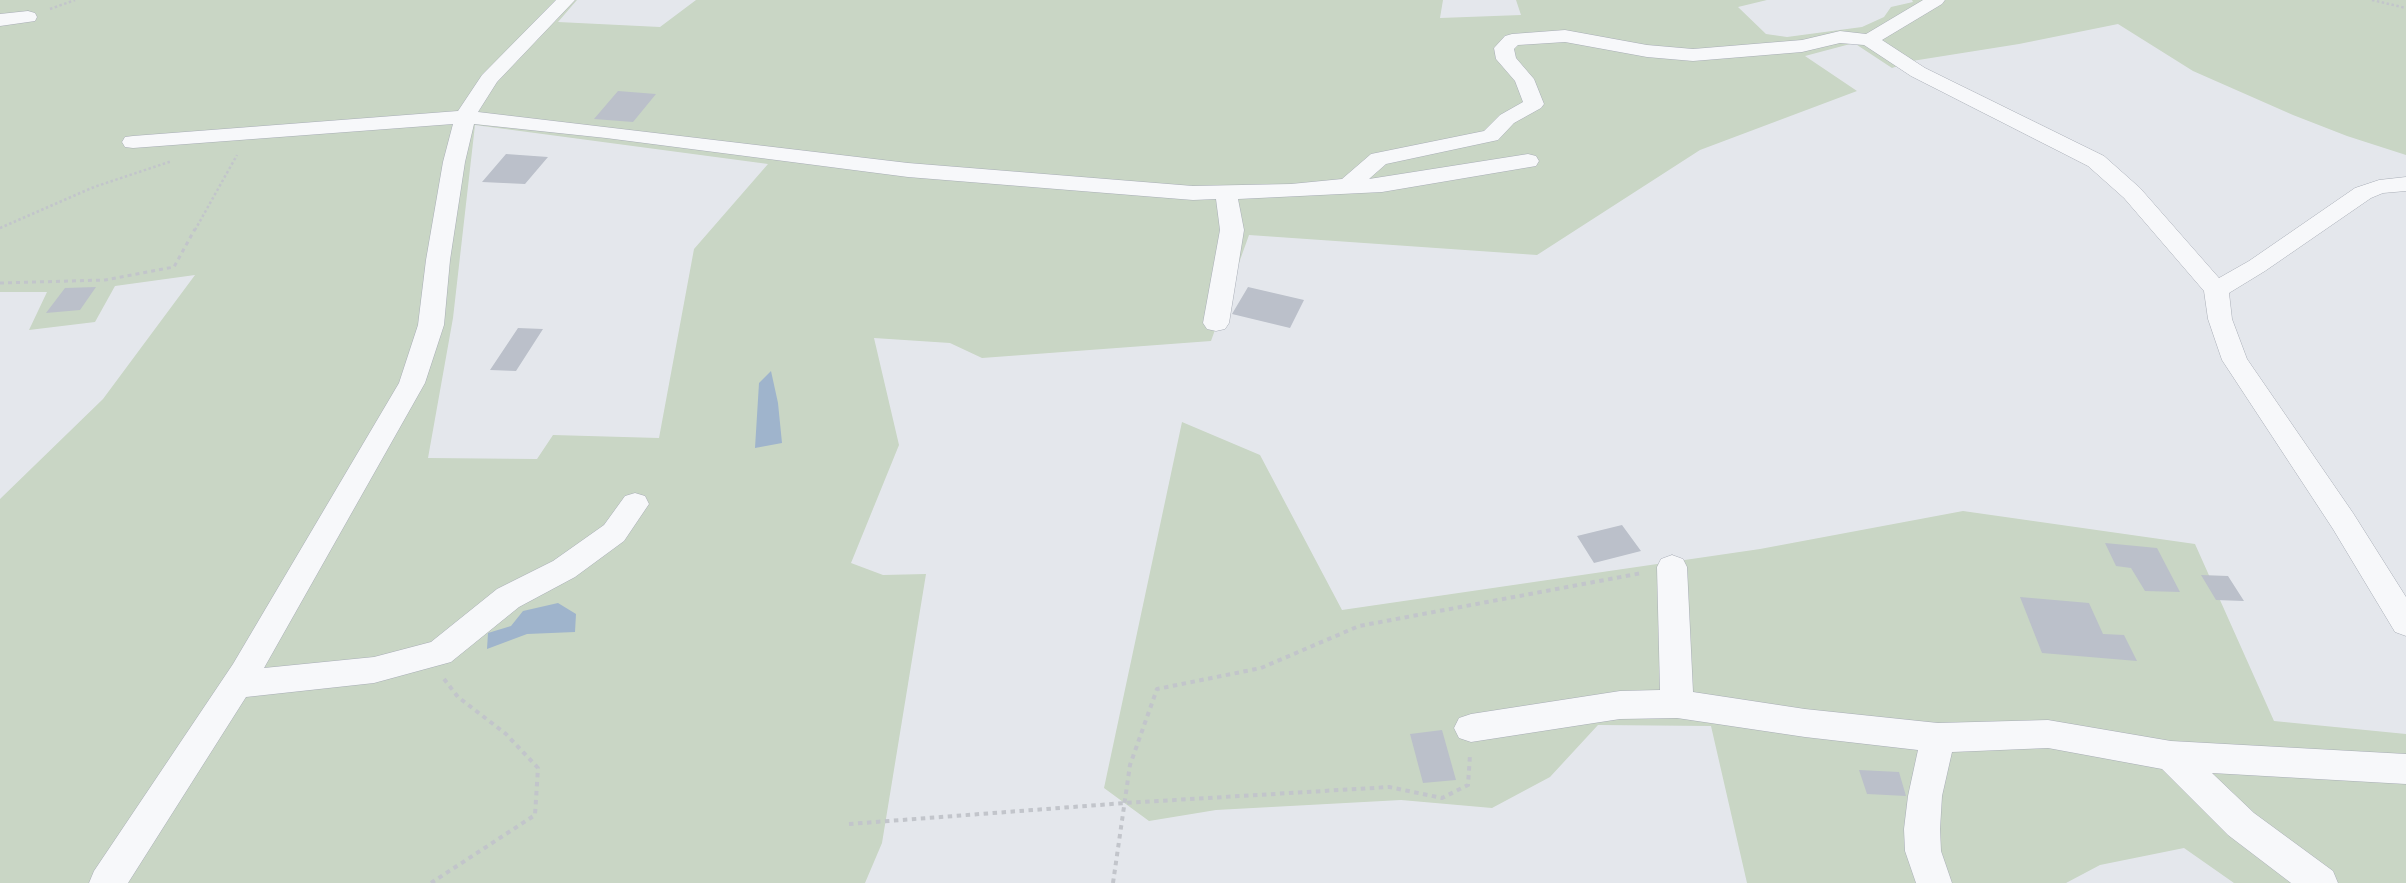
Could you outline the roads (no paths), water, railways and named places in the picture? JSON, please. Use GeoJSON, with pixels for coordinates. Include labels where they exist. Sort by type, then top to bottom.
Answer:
{"type":"FeatureCollection","features":[{"type":"Feature","properties":{"kind":"street"},"geometry":{"type":"LineString","coordinates":[[107,883],[237,684],[412,383],[431,325],[438,260],[454,162],[465,116],[488,79],[566,0]]}},
{"type":"Feature","properties":{"kind":"street"},"geometry":{"type":"LineString","coordinates":[[1869,40],[1936,0]]}},
{"type":"Feature","properties":{"kind":"street"},"geometry":{"type":"LineString","coordinates":[[0,20],[28,17]]}},
{"type":"Feature","properties":{"kind":"street"},"geometry":{"type":"LineString","coordinates":[[1347,186],[1380,159],[1491,136],[1507,119],[1534,104],[1524,79],[1506,59],[1504,48],[1512,40],[1565,36],[1648,51],[1693,55],[1747,49],[1792,47],[1840,37],[1869,40],[1918,72],[2052,137],[2096,161],[2132,193],[2216,290],[2220,319],[2235,360],[2343,522],[2406,623]]}},
{"type":"Feature","properties":{"kind":"street"},"geometry":{"type":"LineString","coordinates":[[133,142],[465,116],[908,170],[1150,190],[1226,193],[1291,191],[1382,184],[1528,161]]}},
{"type":"Feature","properties":{"kind":"street"},"geometry":{"type":"LineString","coordinates":[[2216,290],[2257,266],[2363,193],[2379,187],[2406,184]]}},
{"type":"Feature","properties":{"kind":"street"},"geometry":{"type":"LineString","coordinates":[[1216,323],[1232,230],[1226,193]]}},
{"type":"Feature","properties":{"kind":"street"},"geometry":{"type":"LineString","coordinates":[[237,684],[374,670],[440,653],[508,598],[564,569],[614,533],[635,504]]}},
{"type":"Feature","properties":{"kind":"street"},"geometry":{"type":"LineString","coordinates":[[1672,567],[1678,704]]}},
{"type":"Feature","properties":{"kind":"street"},"geometry":{"type":"LineString","coordinates":[[1471,728],[1620,705],[1678,704],[1805,723],[1938,738],[2048,734],[2171,756],[2406,769]]}},
{"type":"Feature","properties":{"kind":"street"},"geometry":{"type":"LineString","coordinates":[[1934,883],[1923,851],[1922,829],[1925,796],[1938,738]]}},
{"type":"Feature","properties":{"kind":"street"},"geometry":{"type":"LineString","coordinates":[[2171,756],[2241,824],[2320,883]]}},
{"type":"Feature","properties":{"kind":"water"},"geometry":{"type":"Polygon","coordinates":[[[771,371],[778,403],[782,443],[755,448],[759,383],[771,371]]]}},
{"type":"Feature","properties":{"kind":"water"},"geometry":{"type":"Polygon","coordinates":[[[558,603],[576,614],[575,632],[527,634],[487,649],[488,633],[511,626],[523,611],[558,603]]]}}]}
